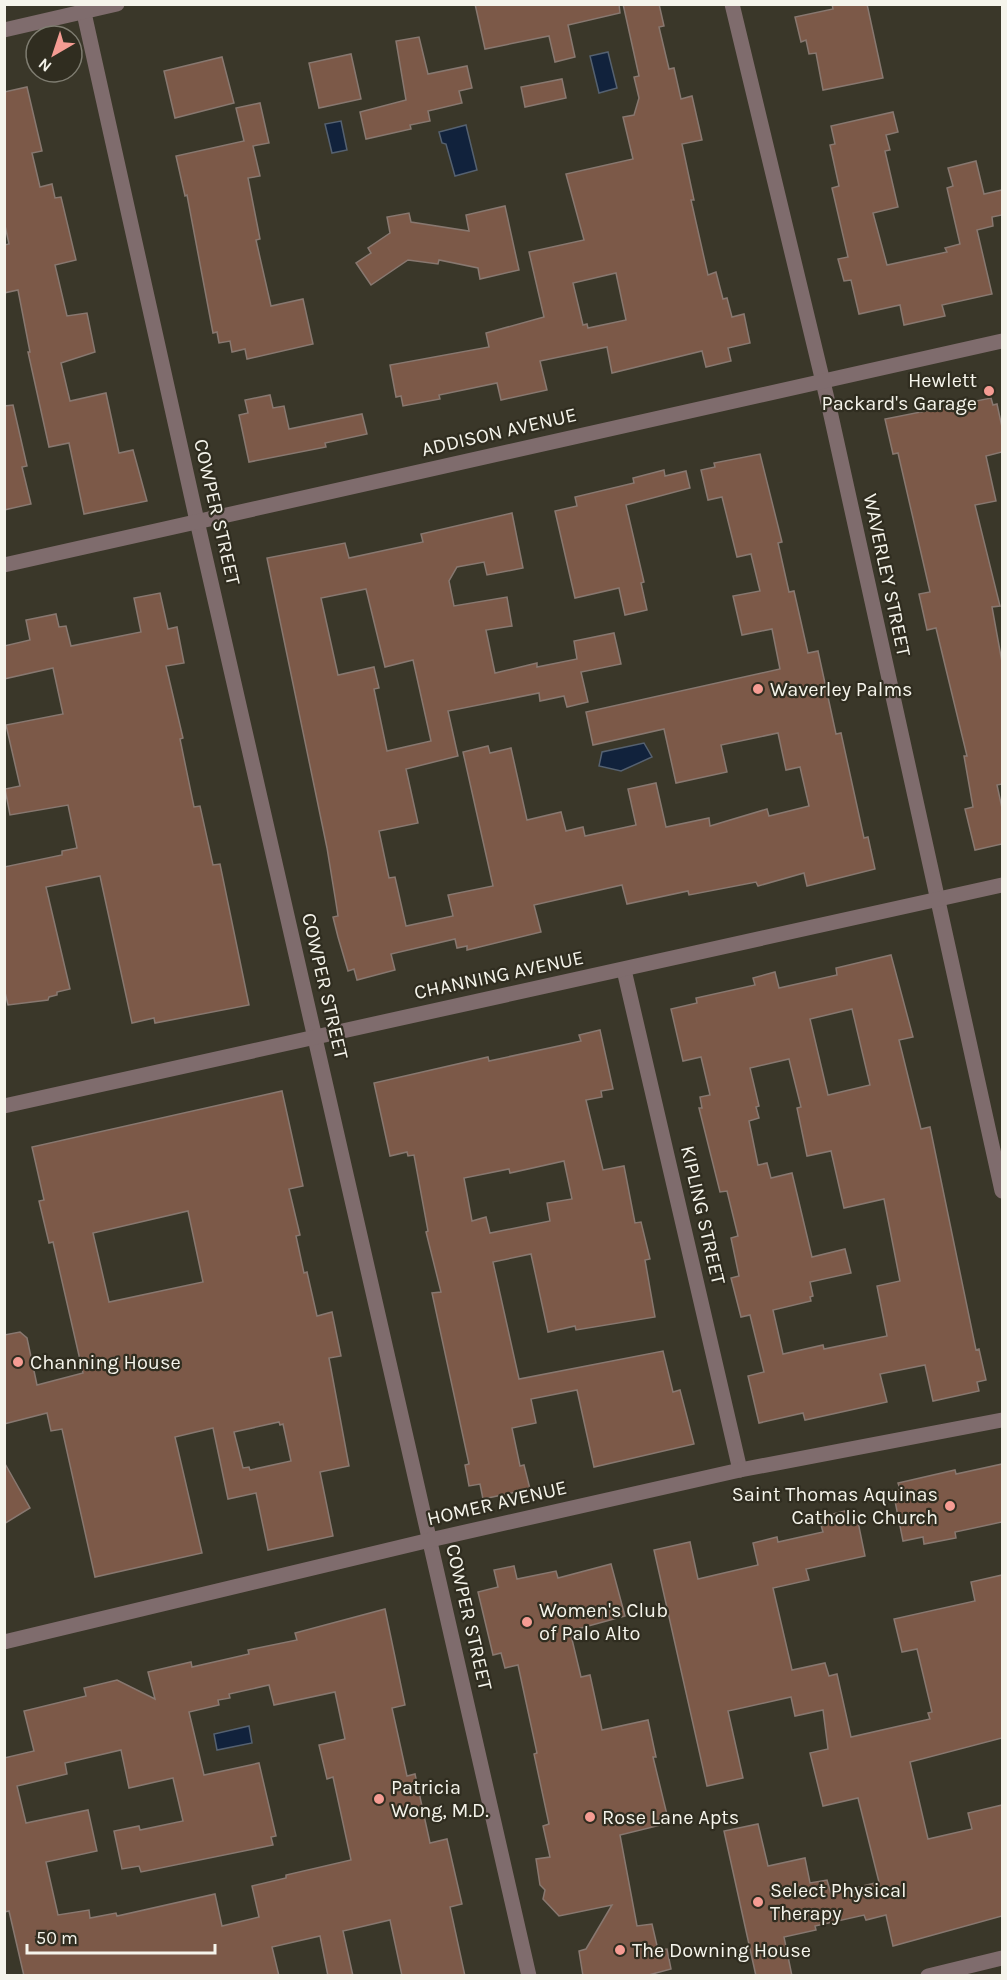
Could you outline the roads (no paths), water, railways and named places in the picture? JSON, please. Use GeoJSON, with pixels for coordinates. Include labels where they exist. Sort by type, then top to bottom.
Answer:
{"type":"FeatureCollection","features":[{"type":"Feature","properties":{"kind":"street"},"geometry":{"type":"LineString","coordinates":[[4,30],[83,8],[117,4]]}},
{"type":"Feature","properties":{"kind":"street","name":"WAVERLEY STREET"},"geometry":{"type":"LineString","coordinates":[[732,4],[822,382],[1002,1191]]}},
{"type":"Feature","properties":{"kind":"street","name":"COWPER STREET"},"geometry":{"type":"LineString","coordinates":[[83,8],[197,521],[529,1976]]}},
{"type":"Feature","properties":{"kind":"street","name":"ADDISON AVENUE"},"geometry":{"type":"LineString","coordinates":[[4,565],[1002,341]]}},
{"type":"Feature","properties":{"kind":"street","name":"CHANNING AVENUE"},"geometry":{"type":"LineString","coordinates":[[4,1106],[315,1035],[624,970],[1002,885]]}},
{"type":"Feature","properties":{"kind":"street","name":"KIPLING STREET"},"geometry":{"type":"LineString","coordinates":[[624,970],[740,1470]]}},
{"type":"Feature","properties":{"kind":"street","name":"HOMER AVENUE"},"geometry":{"type":"LineString","coordinates":[[4,1642],[430,1540],[740,1470],[1002,1420]]}},
{"type":"Feature","properties":{"kind":"street"},"geometry":{"type":"LineString","coordinates":[[928,1976],[1002,1958]]}},
{"type":"Feature","properties":{"kind":"water"},"geometry":{"type":"Polygon","coordinates":[[[608,52],[617,88],[599,93],[590,56],[608,52]]]}},
{"type":"Feature","properties":{"kind":"water"},"geometry":{"type":"Polygon","coordinates":[[[341,121],[347,150],[332,153],[325,124],[341,121]]]}},
{"type":"Feature","properties":{"kind":"water"},"geometry":{"type":"Polygon","coordinates":[[[466,125],[477,170],[455,176],[446,144],[442,143],[439,132],[466,125]]]}},
{"type":"Feature","properties":{"kind":"water"},"geometry":{"type":"Polygon","coordinates":[[[644,743],[652,757],[621,771],[599,766],[602,752],[644,743]]]}},
{"type":"Feature","properties":{"kind":"water"},"geometry":{"type":"Polygon","coordinates":[[[249,1726],[252,1743],[217,1750],[214,1734],[249,1726]]]}},
{"type":"Feature","properties":{"kind":"place","name":"Hewlett Packard's Garage"},"geometry":{"type":"Point","coordinates":[989,391]}},
{"type":"Feature","properties":{"kind":"place","name":"Waverley Palms"},"geometry":{"type":"Point","coordinates":[758,689]}},
{"type":"Feature","properties":{"kind":"place","name":"Channing House"},"geometry":{"type":"Point","coordinates":[18,1362]}},
{"type":"Feature","properties":{"kind":"place","name":"Saint Thomas Aquinas Catholic Church"},"geometry":{"type":"Point","coordinates":[950,1506]}},
{"type":"Feature","properties":{"kind":"place","name":"Women's Club of Palo Alto"},"geometry":{"type":"Point","coordinates":[527,1622]}},
{"type":"Feature","properties":{"kind":"place","name":"Patricia Wong, M.D."},"geometry":{"type":"Point","coordinates":[379,1799]}},
{"type":"Feature","properties":{"kind":"place","name":"Rose Lane Apts"},"geometry":{"type":"Point","coordinates":[590,1817]}},
{"type":"Feature","properties":{"kind":"place","name":"Select Physical Therapy"},"geometry":{"type":"Point","coordinates":[758,1902]}},
{"type":"Feature","properties":{"kind":"place","name":"The Downing House"},"geometry":{"type":"Point","coordinates":[620,1950]}}]}
